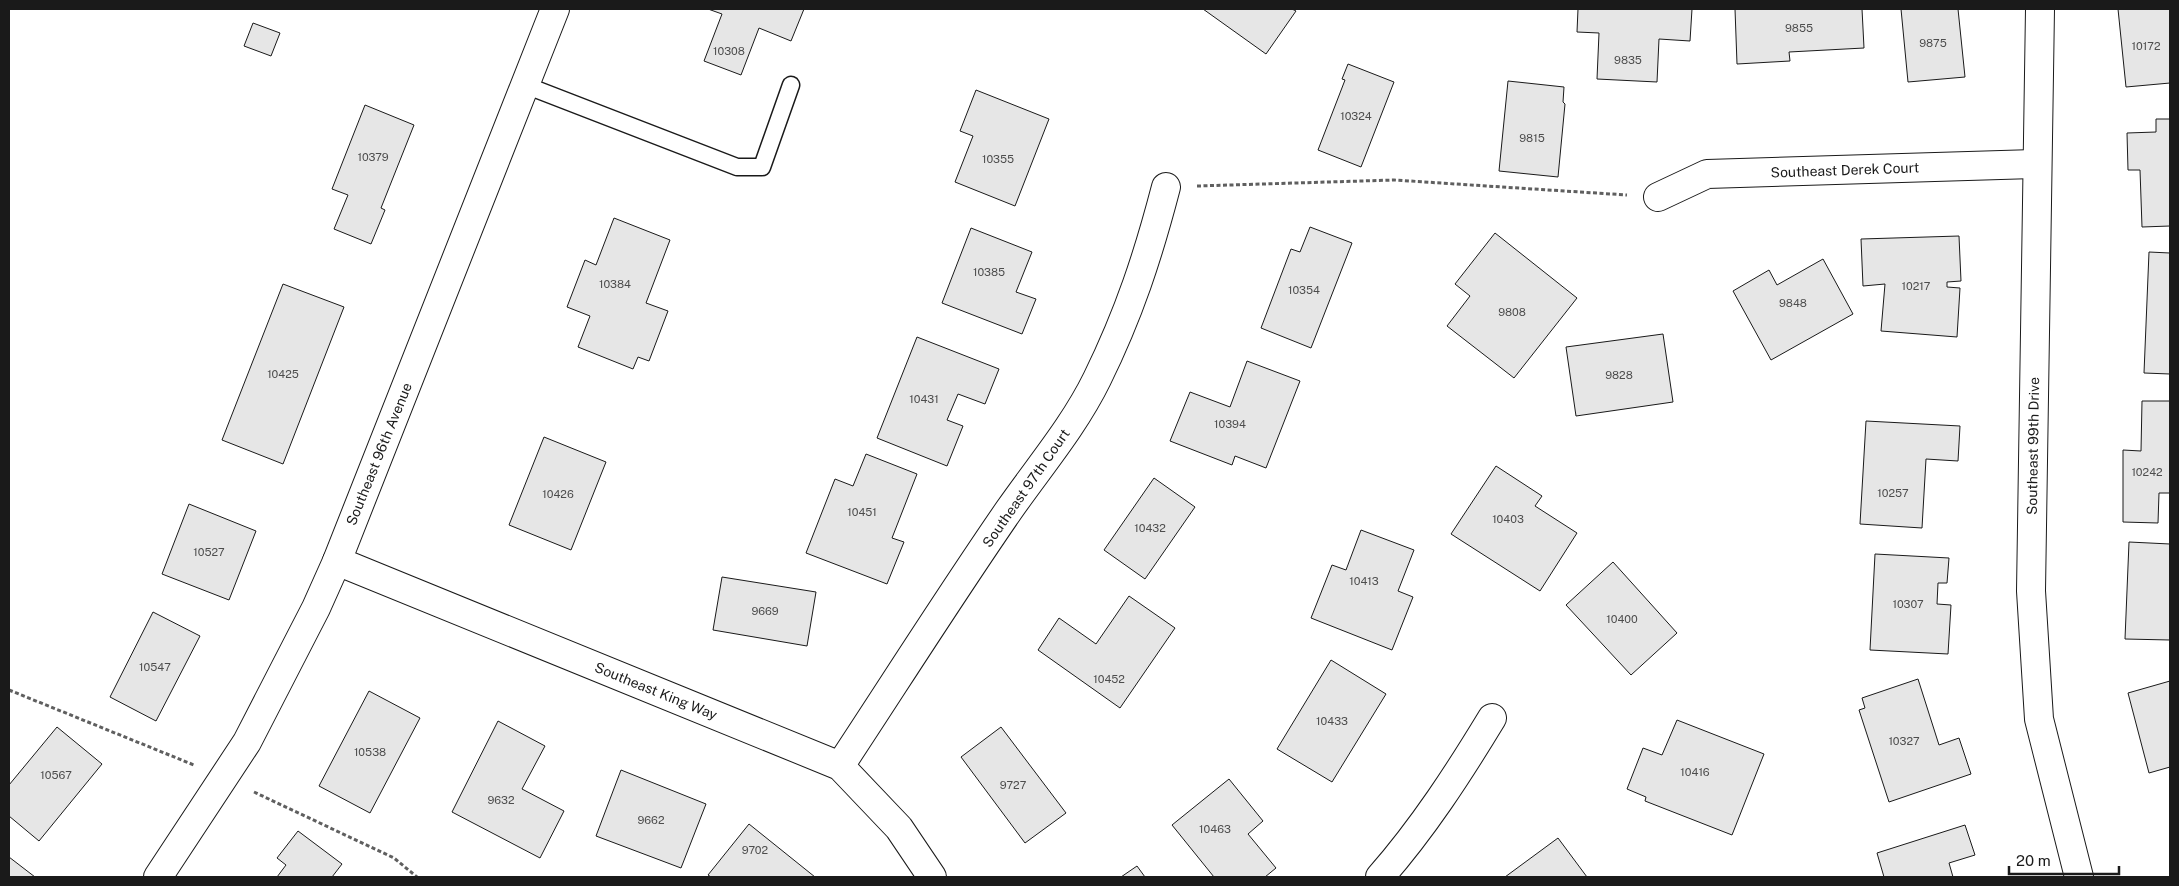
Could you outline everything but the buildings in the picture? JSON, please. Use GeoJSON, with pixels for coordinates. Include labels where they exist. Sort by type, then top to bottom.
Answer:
{"type":"FeatureCollection","features":[{"type":"Feature","properties":{"kind":"street","name":"Southeast 96th Avenue"},"geometry":{"type":"LineString","coordinates":[[158,877],[252,733],[316,608],[555,9]]}},
{"type":"Feature","properties":{"kind":"street","name":"Southeast 99th Drive"},"geometry":{"type":"LineString","coordinates":[[2040,9],[2036,164],[2031,591],[2039,719],[2079,877]]}},
{"type":"Feature","properties":{"kind":"street","name":"Southeast Derek Court"},"geometry":{"type":"LineString","coordinates":[[1658,197],[1707,174],[2036,164]]}},
{"type":"Feature","properties":{"kind":"street","name":"Southeast 97th Court"},"geometry":{"type":"LineString","coordinates":[[840,766],[1010,509],[1049,458],[1096,381],[1129,310],[1150,250],[1166,187]]}},
{"type":"Feature","properties":{"kind":"street","name":"Southeast King Way"},"geometry":{"type":"LineString","coordinates":[[336,561],[840,766],[899,828],[932,877]]}},
{"type":"Feature","properties":{"kind":"street"},"geometry":{"type":"LineString","coordinates":[[1380,877],[1447,791],[1492,718]]}},
{"type":"Feature","properties":{"kind":"lane"},"geometry":{"type":"LineString","coordinates":[[525,84],[738,167],[762,167],[791,85]]}},
{"type":"Feature","properties":{"kind":"path"},"geometry":{"type":"LineString","coordinates":[[1166,187],[1394,180],[1658,197]]}},
{"type":"Feature","properties":{"kind":"path"},"geometry":{"type":"LineString","coordinates":[[9,690],[224,777],[394,858],[417,877]]}}]}
